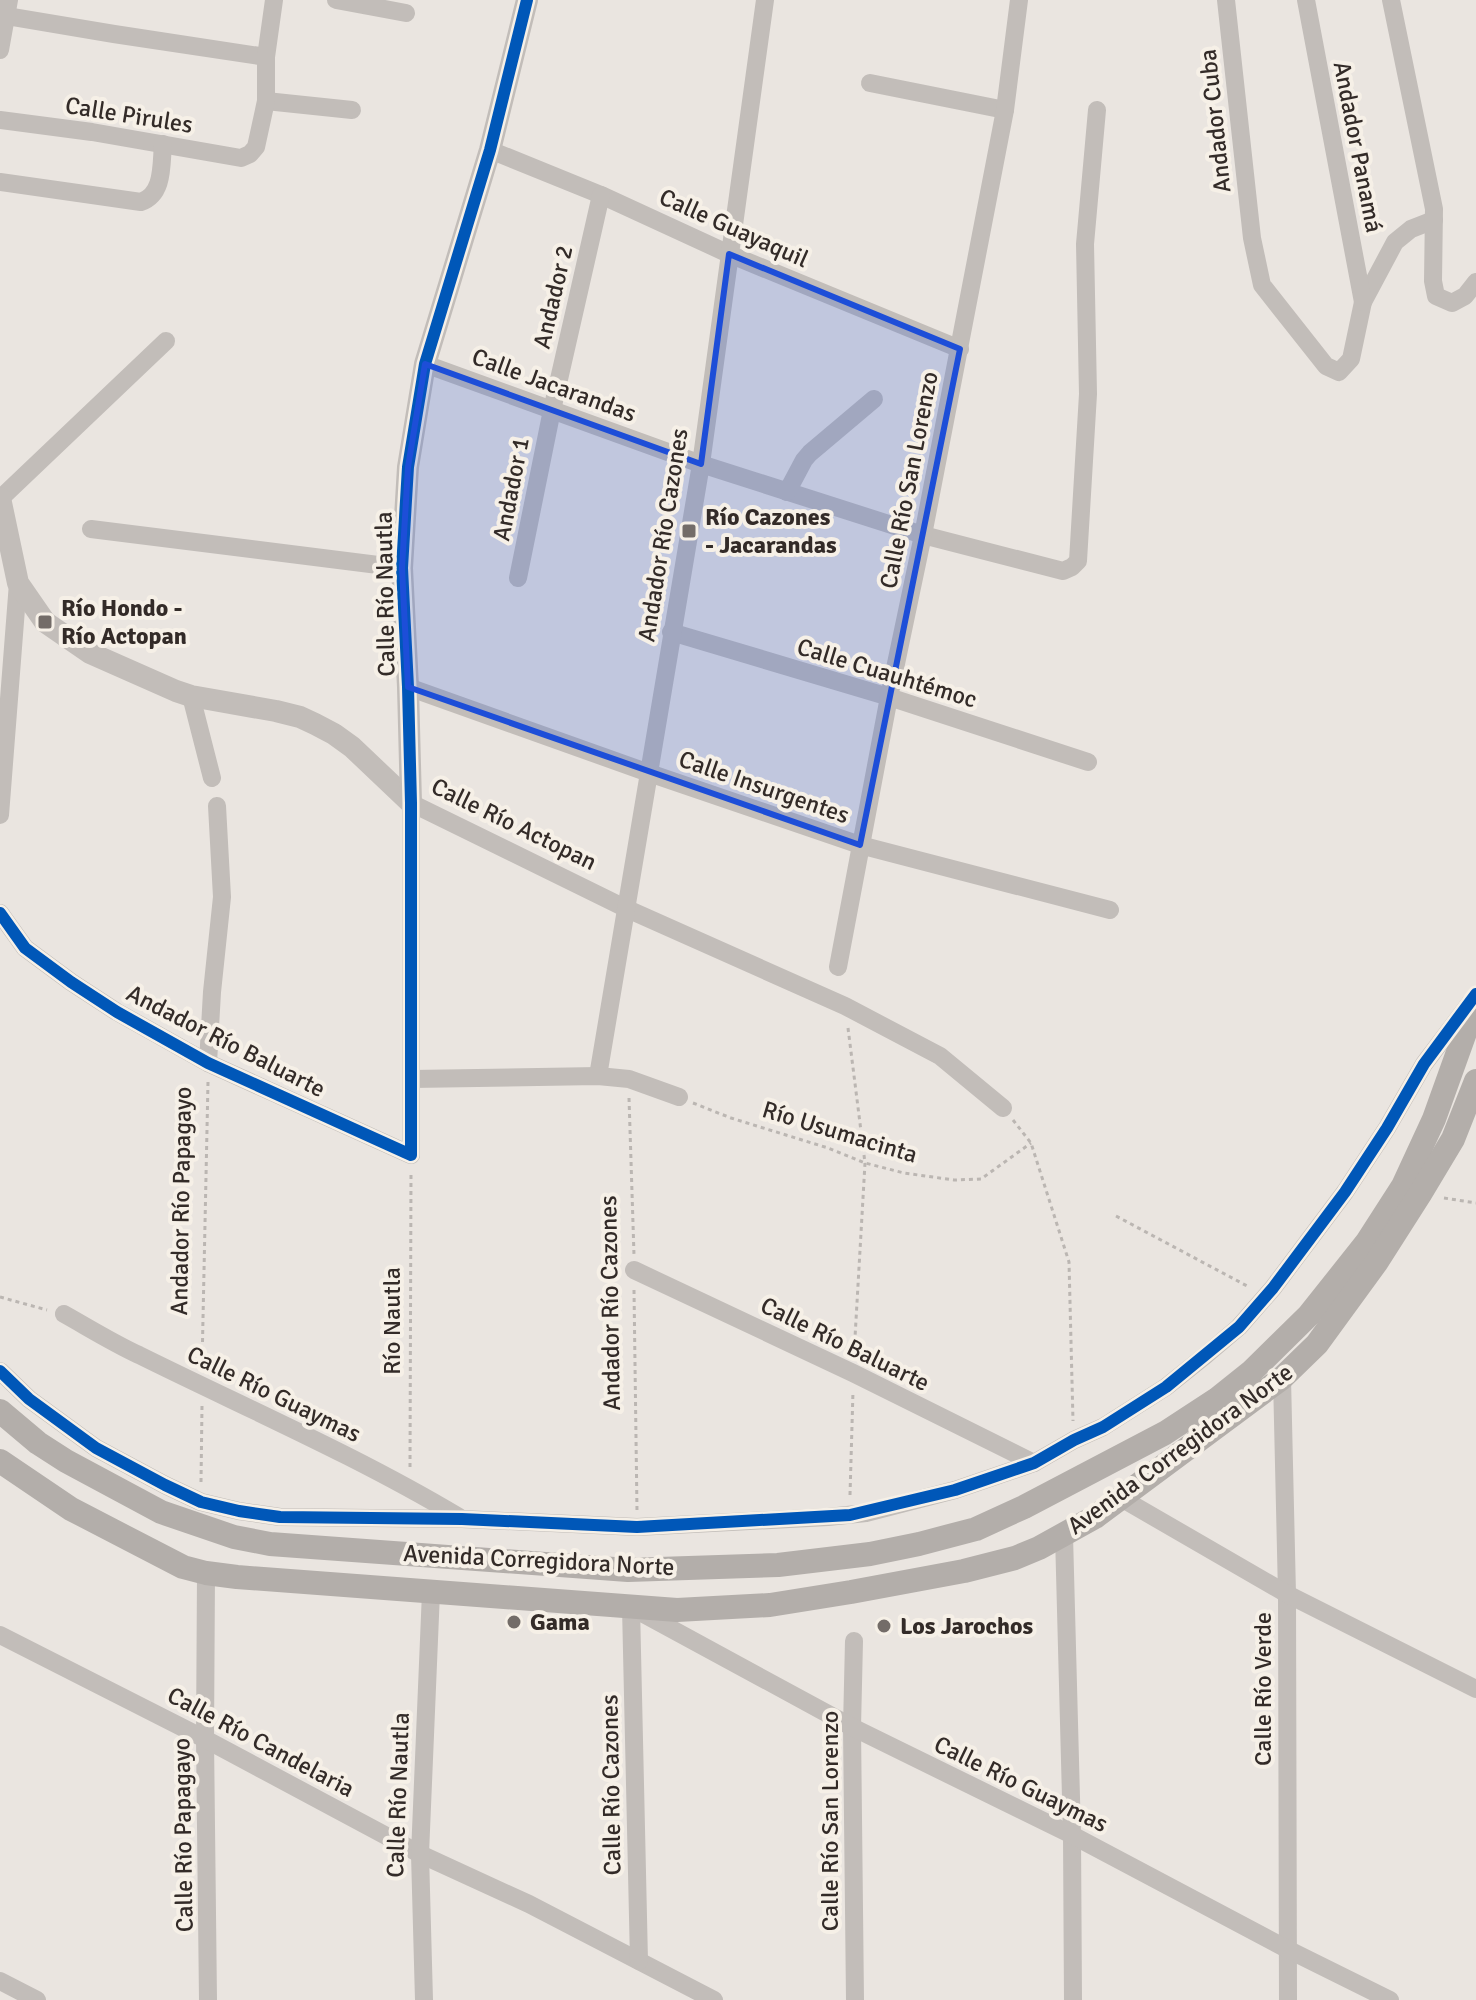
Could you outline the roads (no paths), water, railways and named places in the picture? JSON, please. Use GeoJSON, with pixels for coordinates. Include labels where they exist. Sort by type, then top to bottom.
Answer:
{"type":"FeatureCollection","features":[{"type":"Feature","properties":{"kind":"main road","name":"Avenida Corregidora Norte"},"geometry":{"type":"LineString","coordinates":[[3,1414],[38,1443],[161,1512],[234,1537],[270,1544],[628,1570],[778,1565],[919,1544],[976,1529],[1165,1433],[1217,1399],[1309,1315],[1367,1242],[1403,1186],[1434,1119],[1476,1002]]}},
{"type":"Feature","properties":{"kind":"main road","name":"Avenida Corregidora Norte"},"geometry":{"type":"LineString","coordinates":[[0,1461],[71,1509],[183,1567],[237,1577],[677,1610],[770,1605],[887,1586],[1015,1558],[1095,1517],[1282,1378],[1317,1344],[1376,1263],[1420,1194],[1453,1139],[1476,1081]]}},
{"type":"Feature","properties":{"kind":"street"},"geometry":{"type":"LineString","coordinates":[[274,0],[266,57],[266,101],[352,110]]}},
{"type":"Feature","properties":{"kind":"street"},"geometry":{"type":"LineString","coordinates":[[336,0],[406,13]]}},
{"type":"Feature","properties":{"kind":"street","name":"Calle Río Nautla"},"geometry":{"type":"LineString","coordinates":[[411,1155],[411,803],[402,568],[408,467],[425,364],[490,150],[527,0]]}},
{"type":"Feature","properties":{"kind":"street","name":"Andador Río Cazones"},"geometry":{"type":"LineString","coordinates":[[598,1076],[701,464],[765,0]]}},
{"type":"Feature","properties":{"kind":"street","name":"Calle Río San Lorenzo"},"geometry":{"type":"LineString","coordinates":[[838,967],[1005,110],[1019,0]]}},
{"type":"Feature","properties":{"kind":"street","name":"Andador Cuba"},"geometry":{"type":"LineString","coordinates":[[1226,0],[1252,238],[1262,285],[1326,366],[1339,372],[1351,359],[1363,302]]}},
{"type":"Feature","properties":{"kind":"street","name":"Andador Panamá"},"geometry":{"type":"LineString","coordinates":[[1306,0],[1363,302]]}},
{"type":"Feature","properties":{"kind":"street"},"geometry":{"type":"LineString","coordinates":[[1391,0],[1434,209],[1433,281],[1436,296],[1452,303],[1465,296],[1476,282]]}},
{"type":"Feature","properties":{"kind":"street"},"geometry":{"type":"LineString","coordinates":[[0,50],[5,10],[114,34],[266,57]]}},
{"type":"Feature","properties":{"kind":"street"},"geometry":{"type":"LineString","coordinates":[[870,83],[1005,110]]}},
{"type":"Feature","properties":{"kind":"street","name":"Calle Pirules"},"geometry":{"type":"LineString","coordinates":[[0,120],[241,158],[256,147],[266,101]]}},
{"type":"Feature","properties":{"kind":"street","name":"Calle Jacarandas"},"geometry":{"type":"LineString","coordinates":[[425,364],[787,492],[923,535],[1063,571],[1078,561],[1088,394],[1085,244],[1097,110]]}},
{"type":"Feature","properties":{"kind":"street"},"geometry":{"type":"LineString","coordinates":[[0,182],[141,202],[151,199],[158,187],[163,144]]}},
{"type":"Feature","properties":{"kind":"street","name":"Calle Guayaquil"},"geometry":{"type":"LineString","coordinates":[[490,150],[601,195],[729,254],[960,349]]}},
{"type":"Feature","properties":{"kind":"street","name":"Andador 2"},"geometry":{"type":"LineString","coordinates":[[552,410],[601,195]]}},
{"type":"Feature","properties":{"kind":"street"},"geometry":{"type":"LineString","coordinates":[[1363,302],[1395,242],[1411,229],[1434,220]]}},
{"type":"Feature","properties":{"kind":"street"},"geometry":{"type":"LineString","coordinates":[[0,815],[8,604],[18,583],[0,499],[166,341]]}},
{"type":"Feature","properties":{"kind":"street"},"geometry":{"type":"LineString","coordinates":[[787,492],[810,453],[874,399]]}},
{"type":"Feature","properties":{"kind":"street","name":"Andador 1"},"geometry":{"type":"LineString","coordinates":[[518,578],[552,410]]}},
{"type":"Feature","properties":{"kind":"street"},"geometry":{"type":"LineString","coordinates":[[91,529],[402,568]]}},
{"type":"Feature","properties":{"kind":"street","name":"Calle Río Actopan"},"geometry":{"type":"LineString","coordinates":[[18,583],[45,622],[90,653],[191,696],[276,711],[315,724],[352,747],[411,803],[625,908],[845,1006],[940,1056],[1003,1108]]}},
{"type":"Feature","properties":{"kind":"street","name":"Calle Cuauhtémoc"},"geometry":{"type":"LineString","coordinates":[[671,632],[889,697],[1088,762]]}},
{"type":"Feature","properties":{"kind":"street","name":"Calle Insurgentes"},"geometry":{"type":"LineString","coordinates":[[408,687],[860,845],[1110,910]]}},
{"type":"Feature","properties":{"kind":"street"},"geometry":{"type":"LineString","coordinates":[[191,696],[212,778]]}},
{"type":"Feature","properties":{"kind":"street","name":"Andador Río Papagayo"},"geometry":{"type":"LineString","coordinates":[[208,1063],[222,897],[217,806]]}},
{"type":"Feature","properties":{"kind":"street","name":"Andador Río Baluarte"},"geometry":{"type":"LineString","coordinates":[[0,913],[25,948],[117,1012],[208,1063],[411,1155]]}},
{"type":"Feature","properties":{"kind":"street"},"geometry":{"type":"LineString","coordinates":[[0,1371],[29,1399],[96,1448],[165,1485],[201,1502],[280,1517],[462,1519],[637,1527],[850,1515],[955,1490],[1034,1463],[1103,1427],[1166,1387],[1239,1327],[1267,1296],[1345,1192],[1424,1064],[1476,994]]}},
{"type":"Feature","properties":{"kind":"street"},"geometry":{"type":"LineString","coordinates":[[412,1079],[598,1076],[629,1079],[679,1097]]}},
{"type":"Feature","properties":{"kind":"street","name":"Calle Río Baluarte"},"geometry":{"type":"LineString","coordinates":[[634,1270],[853,1373],[1034,1463]]}},
{"type":"Feature","properties":{"kind":"street","name":"Calle Río Guaymas"},"geometry":{"type":"LineString","coordinates":[[64,1314],[136,1354],[410,1487],[462,1519]]}},
{"type":"Feature","properties":{"kind":"street","name":"Calle Río Verde"},"geometry":{"type":"LineString","coordinates":[[1282,1378],[1287,1594],[1288,2000]]}},
{"type":"Feature","properties":{"kind":"street"},"geometry":{"type":"LineString","coordinates":[[3,1414],[29,1399]]}},
{"type":"Feature","properties":{"kind":"street"},"geometry":{"type":"LineString","coordinates":[[94,1476],[96,1448]]}},
{"type":"Feature","properties":{"kind":"street"},"geometry":{"type":"LineString","coordinates":[[1121,1498],[1287,1594],[1476,1689]]}},
{"type":"Feature","properties":{"kind":"street"},"geometry":{"type":"LineString","coordinates":[[1064,1535],[1073,2000]]}},
{"type":"Feature","properties":{"kind":"street","name":"Calle Río Papagayo"},"geometry":{"type":"LineString","coordinates":[[206,1573],[208,2000]]}},
{"type":"Feature","properties":{"kind":"street","name":"Calle Río Nautla"},"geometry":{"type":"LineString","coordinates":[[424,2000],[420,1854],[431,1592]]}},
{"type":"Feature","properties":{"kind":"street","name":"Calle Río Guaymas"},"geometry":{"type":"LineString","coordinates":[[631,1607],[852,1727],[1072,1835],[1390,2000]]}},
{"type":"Feature","properties":{"kind":"street","name":"Calle Río Cazones"},"geometry":{"type":"LineString","coordinates":[[631,1607],[639,1961]]}},
{"type":"Feature","properties":{"kind":"street","name":"Calle Río Candelaria"},"geometry":{"type":"LineString","coordinates":[[0,1635],[205,1739],[420,1854],[529,1904],[714,2000]]}},
{"type":"Feature","properties":{"kind":"street","name":"Calle Río San Lorenzo"},"geometry":{"type":"LineString","coordinates":[[854,1641],[855,2000]]}},
{"type":"Feature","properties":{"kind":"street"},"geometry":{"type":"LineString","coordinates":[[0,1981],[37,2000]]}},
{"type":"Feature","properties":{"kind":"place","name":"Río Cazones - Jacarandas"},"geometry":{"type":"Point","coordinates":[689,531]}},
{"type":"Feature","properties":{"kind":"place","name":"Río Hondo - Río Actopan"},"geometry":{"type":"Point","coordinates":[45,622]}},
{"type":"Feature","properties":{"kind":"place","name":"Gama"},"geometry":{"type":"Point","coordinates":[514,1622]}},
{"type":"Feature","properties":{"kind":"place","name":"Los Jarochos"},"geometry":{"type":"Point","coordinates":[884,1626]}}]}
